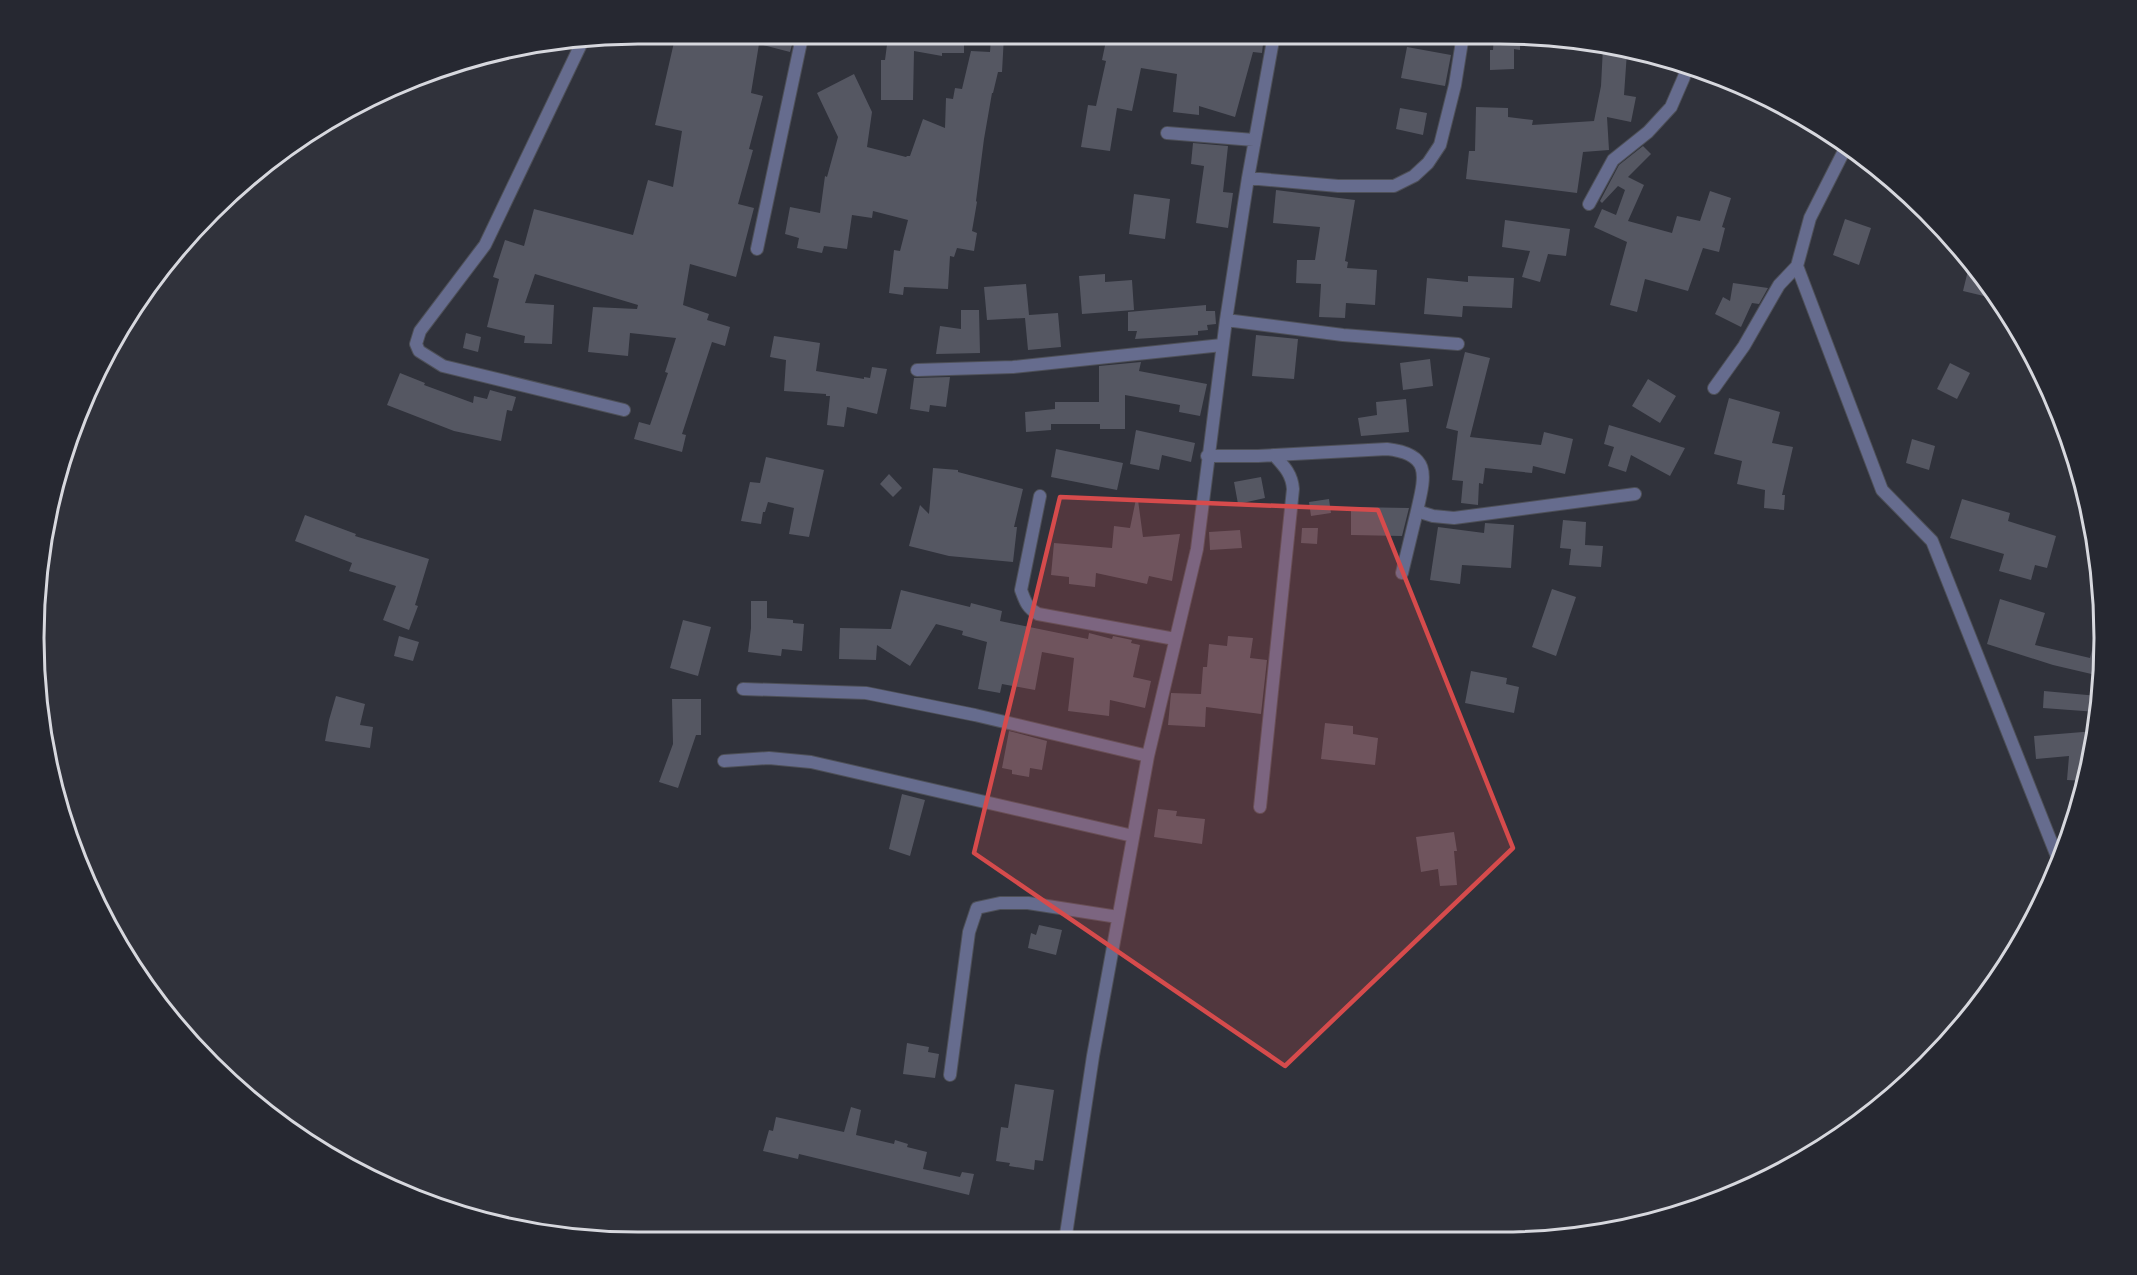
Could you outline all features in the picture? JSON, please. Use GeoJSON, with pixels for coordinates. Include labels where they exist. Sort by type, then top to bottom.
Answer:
{"type":"FeatureCollection","features":[{"type":"Feature","properties":{"kind":"street"},"geometry":{"type":"LineString","coordinates":[[757,249],[801,44]]}},
{"type":"Feature","properties":{"kind":"street"},"geometry":{"type":"LineString","coordinates":[[1066,1232],[1094,1056],[1148,756],[1197,549],[1222,345],[1254,140],[1272,44]]}},
{"type":"Feature","properties":{"kind":"street"},"geometry":{"type":"LineString","coordinates":[[1248,178],[1338,186],[1394,186],[1414,176],[1428,163],[1440,145],[1455,85],[1462,44]]}},
{"type":"Feature","properties":{"kind":"street"},"geometry":{"type":"LineString","coordinates":[[580,47],[485,245],[420,332],[416,344],[419,351],[443,366],[624,410]]}},
{"type":"Feature","properties":{"kind":"street"},"geometry":{"type":"LineString","coordinates":[[1589,204],[1613,160],[1648,132],[1671,107],[1685,73]]}},
{"type":"Feature","properties":{"kind":"street"},"geometry":{"type":"LineString","coordinates":[[1167,133],[1254,140]]}},
{"type":"Feature","properties":{"kind":"street"},"geometry":{"type":"LineString","coordinates":[[1714,388],[1744,346],[1779,285],[1797,266],[1810,218],[1843,153]]}},
{"type":"Feature","properties":{"kind":"street"},"geometry":{"type":"LineString","coordinates":[[1797,266],[1882,490],[1932,541],[2054,849]]}},
{"type":"Feature","properties":{"kind":"street"},"geometry":{"type":"LineString","coordinates":[[1226,320],[1342,335],[1458,344]]}},
{"type":"Feature","properties":{"kind":"street"},"geometry":{"type":"LineString","coordinates":[[917,370],[1012,367],[1222,345]]}},
{"type":"Feature","properties":{"kind":"street"},"geometry":{"type":"LineString","coordinates":[[1207,456],[1387,449],[1411,454],[1419,463],[1424,479],[1402,573]]}},
{"type":"Feature","properties":{"kind":"street"},"geometry":{"type":"LineString","coordinates":[[1260,807],[1293,489],[1289,472],[1274,455]]}},
{"type":"Feature","properties":{"kind":"street"},"geometry":{"type":"LineString","coordinates":[[1417,511],[1433,516],[1454,518],[1635,494]]}},
{"type":"Feature","properties":{"kind":"street"},"geometry":{"type":"LineString","coordinates":[[1040,496],[1021,590],[1026,603],[1032,610],[1038,614],[1175,639]]}},
{"type":"Feature","properties":{"kind":"street"},"geometry":{"type":"LineString","coordinates":[[743,688],[866,693],[975,715],[1148,756]]}},
{"type":"Feature","properties":{"kind":"street"},"geometry":{"type":"LineString","coordinates":[[724,760],[769,758],[811,762],[1133,836]]}},
{"type":"Feature","properties":{"kind":"street"},"geometry":{"type":"LineString","coordinates":[[950,1075],[969,932],[977,908],[1000,903],[1028,903],[1118,918]]}},
{"type":"Feature","properties":{"kind":"highlighted area"},"geometry":{"type":"Polygon","coordinates":[[[1060,497],[1378,510],[1513,848],[1285,1066],[974,853],[1060,497]]]}},
{"type":"Feature","properties":{"kind":"building"},"geometry":{"type":"Polygon","coordinates":[[[674,44],[759,44],[751,93],[763,96],[749,149],[753,150],[738,204],[754,208],[736,277],[690,264],[683,305],[709,314],[707,320],[730,327],[725,346],[712,342],[682,434],[686,435],[682,452],[634,439],[639,422],[650,425],[668,373],[665,372],[676,338],[630,333],[628,356],[588,352],[593,307],[637,309],[638,305],[535,274],[525,303],[554,305],[552,344],[524,343],[525,336],[487,327],[499,279],[493,277],[505,240],[524,246],[534,209],[633,235],[648,180],[673,187],[682,131],[655,125],[674,44]]]}},
{"type":"Feature","properties":{"kind":"building"},"geometry":{"type":"Polygon","coordinates":[[[759,44],[792,44],[790,52],[759,44]]]}},
{"type":"Feature","properties":{"kind":"building"},"geometry":{"type":"Polygon","coordinates":[[[887,44],[964,44],[964,53],[942,53],[942,56],[914,51],[913,100],[881,100],[881,60],[885,60],[887,44]]]}},
{"type":"Feature","properties":{"kind":"building"},"geometry":{"type":"Polygon","coordinates":[[[991,44],[1004,44],[1002,72],[998,72],[992,93],[984,139],[972,231],[977,233],[974,251],[957,248],[954,257],[950,256],[948,289],[904,287],[903,295],[889,293],[894,250],[900,251],[908,220],[873,211],[872,218],[852,215],[847,249],[824,246],[822,253],[797,248],[799,238],[785,234],[790,207],[820,213],[825,176],[827,177],[838,137],[817,93],[854,74],[872,112],[867,147],[906,157],[910,156],[923,119],[945,128],[946,98],[953,99],[955,88],[962,89],[971,51],[990,52],[991,44]]]}},
{"type":"Feature","properties":{"kind":"building"},"geometry":{"type":"Polygon","coordinates":[[[1105,44],[1263,44],[1262,53],[1253,52],[1235,117],[1199,106],[1199,115],[1173,112],[1177,74],[1141,68],[1132,111],[1117,108],[1110,151],[1081,147],[1088,105],[1096,106],[1106,61],[1102,60],[1105,44]]]}},
{"type":"Feature","properties":{"kind":"building"},"geometry":{"type":"Polygon","coordinates":[[[1493,44],[1520,45],[1520,50],[1514,49],[1514,69],[1490,70],[1490,50],[1493,50],[1493,44]]]}},
{"type":"Feature","properties":{"kind":"building"},"geometry":{"type":"Polygon","coordinates":[[[1407,47],[1451,55],[1445,86],[1401,78],[1407,47]]]}},
{"type":"Feature","properties":{"kind":"building"},"geometry":{"type":"Polygon","coordinates":[[[1603,53],[1627,58],[1624,95],[1636,97],[1631,122],[1607,117],[1609,150],[1583,152],[1577,193],[1466,179],[1469,151],[1475,151],[1476,107],[1508,108],[1508,117],[1533,120],[1532,125],[1594,121],[1601,86],[1603,53]]]}},
{"type":"Feature","properties":{"kind":"building"},"geometry":{"type":"Polygon","coordinates":[[[1400,108],[1427,113],[1423,135],[1396,129],[1400,108]]]}},
{"type":"Feature","properties":{"kind":"building"},"geometry":{"type":"Polygon","coordinates":[[[1193,143],[1228,146],[1223,192],[1233,193],[1228,228],[1196,223],[1204,166],[1191,164],[1193,143]]]}},
{"type":"Feature","properties":{"kind":"building"},"geometry":{"type":"Polygon","coordinates":[[[1643,146],[1651,154],[1628,177],[1644,185],[1628,221],[1672,233],[1677,216],[1700,221],[1710,191],[1731,198],[1722,227],[1725,228],[1719,252],[1703,248],[1688,291],[1645,279],[1637,312],[1610,305],[1627,242],[1594,227],[1602,209],[1616,215],[1625,190],[1618,186],[1602,203],[1600,201],[1619,165],[1643,146]]]}},
{"type":"Feature","properties":{"kind":"building"},"geometry":{"type":"Polygon","coordinates":[[[1276,190],[1355,200],[1345,261],[1348,262],[1347,268],[1377,270],[1375,305],[1346,303],[1345,318],[1319,317],[1321,284],[1296,283],[1297,260],[1315,260],[1320,227],[1273,223],[1276,190]]]}},
{"type":"Feature","properties":{"kind":"building"},"geometry":{"type":"Polygon","coordinates":[[[1134,194],[1170,199],[1165,239],[1129,234],[1134,194]]]}},
{"type":"Feature","properties":{"kind":"building"},"geometry":{"type":"Polygon","coordinates":[[[1845,219],[1871,228],[1859,265],[1833,255],[1845,219]]]}},
{"type":"Feature","properties":{"kind":"building"},"geometry":{"type":"Polygon","coordinates":[[[1505,220],[1570,229],[1566,256],[1548,254],[1540,282],[1522,277],[1530,251],[1502,247],[1505,220]]]}},
{"type":"Feature","properties":{"kind":"building"},"geometry":{"type":"Polygon","coordinates":[[[1968,272],[1985,296],[1963,291],[1968,272]]]}},
{"type":"Feature","properties":{"kind":"building"},"geometry":{"type":"Polygon","coordinates":[[[1105,274],[1105,282],[1132,280],[1134,310],[1082,314],[1079,276],[1105,274]]]}},
{"type":"Feature","properties":{"kind":"building"},"geometry":{"type":"Polygon","coordinates":[[[1468,276],[1514,278],[1512,308],[1463,306],[1462,317],[1424,314],[1427,278],[1468,282],[1468,276]]]}},
{"type":"Feature","properties":{"kind":"building"},"geometry":{"type":"Polygon","coordinates":[[[1733,283],[1768,288],[1759,304],[1752,303],[1741,327],[1715,314],[1723,297],[1730,301],[1733,283]]]}},
{"type":"Feature","properties":{"kind":"building"},"geometry":{"type":"Polygon","coordinates":[[[1026,284],[1029,315],[1058,313],[1061,347],[1028,350],[1025,318],[987,320],[984,287],[1026,284]]]}},
{"type":"Feature","properties":{"kind":"building"},"geometry":{"type":"Polygon","coordinates":[[[1206,305],[1206,311],[1215,311],[1216,324],[1207,325],[1208,330],[1198,331],[1198,335],[1135,339],[1137,331],[1128,331],[1128,312],[1206,305]]]}},
{"type":"Feature","properties":{"kind":"building"},"geometry":{"type":"Polygon","coordinates":[[[961,310],[979,310],[980,353],[936,354],[940,326],[961,329],[961,310]]]}},
{"type":"Feature","properties":{"kind":"building"},"geometry":{"type":"Polygon","coordinates":[[[466,333],[481,337],[478,352],[463,348],[466,333]]]}},
{"type":"Feature","properties":{"kind":"building"},"geometry":{"type":"Polygon","coordinates":[[[1256,335],[1298,339],[1294,379],[1252,376],[1256,335]]]}},
{"type":"Feature","properties":{"kind":"building"},"geometry":{"type":"Polygon","coordinates":[[[774,336],[820,343],[816,371],[864,379],[864,377],[870,378],[872,367],[887,369],[877,414],[847,407],[844,427],[827,425],[830,396],[784,391],[786,360],[770,357],[774,336]]]}},
{"type":"Feature","properties":{"kind":"building"},"geometry":{"type":"Polygon","coordinates":[[[1465,352],[1490,358],[1470,437],[1541,445],[1544,432],[1573,439],[1565,474],[1533,466],[1532,473],[1485,468],[1483,484],[1479,483],[1478,505],[1461,503],[1463,481],[1452,480],[1458,431],[1446,428],[1465,352]]]}},
{"type":"Feature","properties":{"kind":"building"},"geometry":{"type":"Polygon","coordinates":[[[1430,359],[1433,386],[1403,390],[1400,363],[1430,359]]]}},
{"type":"Feature","properties":{"kind":"building"},"geometry":{"type":"Polygon","coordinates":[[[1141,362],[1139,371],[1207,384],[1200,416],[1179,412],[1180,405],[1125,395],[1125,429],[1100,429],[1100,424],[1051,424],[1051,430],[1026,432],[1025,412],[1055,409],[1055,402],[1099,402],[1099,366],[1141,362]]]}},
{"type":"Feature","properties":{"kind":"building"},"geometry":{"type":"Polygon","coordinates":[[[1950,363],[1970,373],[1957,399],[1937,389],[1950,363]]]}},
{"type":"Feature","properties":{"kind":"building"},"geometry":{"type":"Polygon","coordinates":[[[400,373],[425,383],[424,385],[473,403],[474,396],[487,399],[490,390],[516,397],[512,411],[507,410],[501,441],[454,431],[387,405],[400,373]]]}},
{"type":"Feature","properties":{"kind":"building"},"geometry":{"type":"Polygon","coordinates":[[[950,377],[946,407],[930,405],[929,412],[910,409],[914,378],[950,377]]]}},
{"type":"Feature","properties":{"kind":"building"},"geometry":{"type":"Polygon","coordinates":[[[1648,379],[1676,396],[1660,423],[1632,406],[1648,379]]]}},
{"type":"Feature","properties":{"kind":"building"},"geometry":{"type":"Polygon","coordinates":[[[1729,398],[1780,412],[1772,443],[1793,447],[1782,495],[1785,495],[1784,510],[1764,508],[1765,490],[1737,484],[1742,461],[1714,454],[1729,398]]]}},
{"type":"Feature","properties":{"kind":"building"},"geometry":{"type":"Polygon","coordinates":[[[1406,399],[1409,432],[1361,436],[1358,418],[1377,415],[1376,402],[1406,399]]]}},
{"type":"Feature","properties":{"kind":"building"},"geometry":{"type":"Polygon","coordinates":[[[1609,425],[1685,448],[1670,476],[1631,455],[1626,472],[1608,466],[1614,447],[1604,444],[1609,425]]]}},
{"type":"Feature","properties":{"kind":"building"},"geometry":{"type":"Polygon","coordinates":[[[1136,430],[1195,443],[1191,462],[1162,455],[1159,470],[1130,464],[1136,430]]]}},
{"type":"Feature","properties":{"kind":"building"},"geometry":{"type":"Polygon","coordinates":[[[1912,439],[1935,446],[1929,470],[1906,463],[1912,439]]]}},
{"type":"Feature","properties":{"kind":"building"},"geometry":{"type":"Polygon","coordinates":[[[1056,449],[1123,463],[1117,490],[1051,477],[1056,449]]]}},
{"type":"Feature","properties":{"kind":"building"},"geometry":{"type":"Polygon","coordinates":[[[766,457],[824,470],[809,537],[789,534],[794,508],[768,502],[761,524],[741,521],[750,482],[760,483],[766,457]]]}},
{"type":"Feature","properties":{"kind":"building"},"geometry":{"type":"Polygon","coordinates":[[[933,468],[958,470],[958,472],[1023,489],[1014,527],[1017,527],[1013,562],[949,556],[909,546],[920,505],[929,514],[933,468]]]}},
{"type":"Feature","properties":{"kind":"building"},"geometry":{"type":"Polygon","coordinates":[[[889,474],[902,488],[893,497],[880,484],[889,474]]]}},
{"type":"Feature","properties":{"kind":"building"},"geometry":{"type":"Polygon","coordinates":[[[1261,477],[1265,498],[1238,504],[1234,482],[1261,477]]]}},
{"type":"Feature","properties":{"kind":"building"},"geometry":{"type":"Polygon","coordinates":[[[1136,499],[1143,537],[1180,534],[1172,581],[1149,576],[1147,584],[1096,573],[1095,587],[1069,584],[1069,577],[1051,575],[1054,543],[1112,548],[1114,526],[1130,528],[1136,499]]]}},
{"type":"Feature","properties":{"kind":"building"},"geometry":{"type":"Polygon","coordinates":[[[1329,499],[1331,513],[1311,516],[1309,502],[1329,499]]]}},
{"type":"Feature","properties":{"kind":"building"},"geometry":{"type":"Polygon","coordinates":[[[1962,499],[2010,513],[2008,521],[2056,536],[2047,568],[2035,565],[2031,580],[1999,571],[2004,554],[1950,538],[1962,499]]]}},
{"type":"Feature","properties":{"kind":"building"},"geometry":{"type":"Polygon","coordinates":[[[1351,507],[1409,508],[1402,536],[1351,535],[1351,507]]]}},
{"type":"Feature","properties":{"kind":"building"},"geometry":{"type":"Polygon","coordinates":[[[305,515],[356,534],[355,536],[429,559],[415,605],[418,606],[409,630],[383,620],[396,586],[349,571],[352,563],[295,541],[305,515]]]}},
{"type":"Feature","properties":{"kind":"building"},"geometry":{"type":"Polygon","coordinates":[[[1563,520],[1586,522],[1585,545],[1603,546],[1601,567],[1569,565],[1571,549],[1560,548],[1563,520]]]}},
{"type":"Feature","properties":{"kind":"building"},"geometry":{"type":"Polygon","coordinates":[[[1485,523],[1514,525],[1511,568],[1462,565],[1460,584],[1430,580],[1438,527],[1484,533],[1485,523]]]}},
{"type":"Feature","properties":{"kind":"building"},"geometry":{"type":"Polygon","coordinates":[[[1302,528],[1318,528],[1317,544],[1301,543],[1302,528]]]}},
{"type":"Feature","properties":{"kind":"building"},"geometry":{"type":"Polygon","coordinates":[[[1240,530],[1242,548],[1210,550],[1209,532],[1240,530]]]}},
{"type":"Feature","properties":{"kind":"building"},"geometry":{"type":"Polygon","coordinates":[[[1552,589],[1576,597],[1556,656],[1532,647],[1552,589]]]}},
{"type":"Feature","properties":{"kind":"building"},"geometry":{"type":"Polygon","coordinates":[[[901,590],[970,607],[971,603],[1002,611],[1000,621],[1088,639],[1089,633],[1112,639],[1113,636],[1132,640],[1131,643],[1140,645],[1133,677],[1151,681],[1145,708],[1110,700],[1109,716],[1068,711],[1074,658],[1042,652],[1035,690],[1002,684],[1000,693],[978,689],[987,642],[962,635],[963,631],[936,624],[910,666],[877,645],[876,660],[839,659],[840,628],[891,629],[901,590]]]}},
{"type":"Feature","properties":{"kind":"building"},"geometry":{"type":"Polygon","coordinates":[[[2000,599],[2045,613],[2035,645],[2090,658],[2094,643],[2092,674],[2053,665],[1987,644],[2000,599]]]}},
{"type":"Feature","properties":{"kind":"building"},"geometry":{"type":"Polygon","coordinates":[[[751,601],[767,601],[767,618],[793,620],[793,623],[804,624],[802,651],[782,649],[781,656],[748,652],[751,601]]]}},
{"type":"Feature","properties":{"kind":"building"},"geometry":{"type":"Polygon","coordinates":[[[683,620],[711,627],[698,676],[670,668],[683,620]]]}},
{"type":"Feature","properties":{"kind":"building"},"geometry":{"type":"Polygon","coordinates":[[[399,636],[419,642],[413,661],[394,656],[399,636]]]}},
{"type":"Feature","properties":{"kind":"building"},"geometry":{"type":"Polygon","coordinates":[[[1228,636],[1253,638],[1250,658],[1267,660],[1261,714],[1206,707],[1205,727],[1168,725],[1171,693],[1201,694],[1203,667],[1207,667],[1209,644],[1227,646],[1228,636]]]}},
{"type":"Feature","properties":{"kind":"building"},"geometry":{"type":"Polygon","coordinates":[[[1471,671],[1507,678],[1506,684],[1519,687],[1514,713],[1465,703],[1471,671]]]}},
{"type":"Feature","properties":{"kind":"building"},"geometry":{"type":"Polygon","coordinates":[[[2044,691],[2090,695],[2088,711],[2043,708],[2044,691]]]}},
{"type":"Feature","properties":{"kind":"building"},"geometry":{"type":"Polygon","coordinates":[[[336,696],[365,704],[360,725],[373,727],[370,748],[325,741],[336,696]]]}},
{"type":"Feature","properties":{"kind":"building"},"geometry":{"type":"Polygon","coordinates":[[[672,699],[701,699],[701,735],[696,735],[678,788],[659,782],[673,744],[672,699]]]}},
{"type":"Feature","properties":{"kind":"building"},"geometry":{"type":"Polygon","coordinates":[[[1325,723],[1353,726],[1353,734],[1378,738],[1375,765],[1321,759],[1325,723]]]}},
{"type":"Feature","properties":{"kind":"building"},"geometry":{"type":"Polygon","coordinates":[[[1009,731],[1047,741],[1042,770],[1030,768],[1029,777],[1012,774],[1012,770],[1002,768],[1009,731]]]}},
{"type":"Feature","properties":{"kind":"building"},"geometry":{"type":"Polygon","coordinates":[[[2085,732],[2075,780],[2067,780],[2069,756],[2036,759],[2034,736],[2085,732]]]}},
{"type":"Feature","properties":{"kind":"building"},"geometry":{"type":"Polygon","coordinates":[[[902,794],[925,800],[910,856],[889,849],[902,794]]]}},
{"type":"Feature","properties":{"kind":"building"},"geometry":{"type":"Polygon","coordinates":[[[1158,809],[1177,811],[1176,816],[1205,819],[1202,844],[1154,837],[1158,809]]]}},
{"type":"Feature","properties":{"kind":"building"},"geometry":{"type":"Polygon","coordinates":[[[1454,832],[1457,851],[1454,851],[1457,885],[1440,886],[1438,869],[1421,872],[1416,837],[1454,832]]]}},
{"type":"Feature","properties":{"kind":"building"},"geometry":{"type":"Polygon","coordinates":[[[1039,925],[1062,930],[1056,955],[1028,948],[1031,933],[1036,935],[1039,925]]]}},
{"type":"Feature","properties":{"kind":"building"},"geometry":{"type":"Polygon","coordinates":[[[907,1043],[929,1047],[928,1052],[939,1054],[935,1078],[903,1074],[907,1043]]]}},
{"type":"Feature","properties":{"kind":"building"},"geometry":{"type":"Polygon","coordinates":[[[1015,1084],[1054,1090],[1043,1161],[1035,1160],[1034,1170],[1009,1166],[1010,1163],[996,1161],[1001,1127],[1008,1128],[1015,1084]]]}},
{"type":"Feature","properties":{"kind":"building"},"geometry":{"type":"Polygon","coordinates":[[[851,1107],[861,1110],[856,1135],[894,1144],[895,1140],[908,1144],[907,1147],[927,1152],[923,1169],[960,1177],[962,1172],[974,1174],[969,1195],[799,1154],[798,1159],[763,1151],[769,1130],[773,1131],[776,1117],[844,1132],[851,1107]]]}}]}
